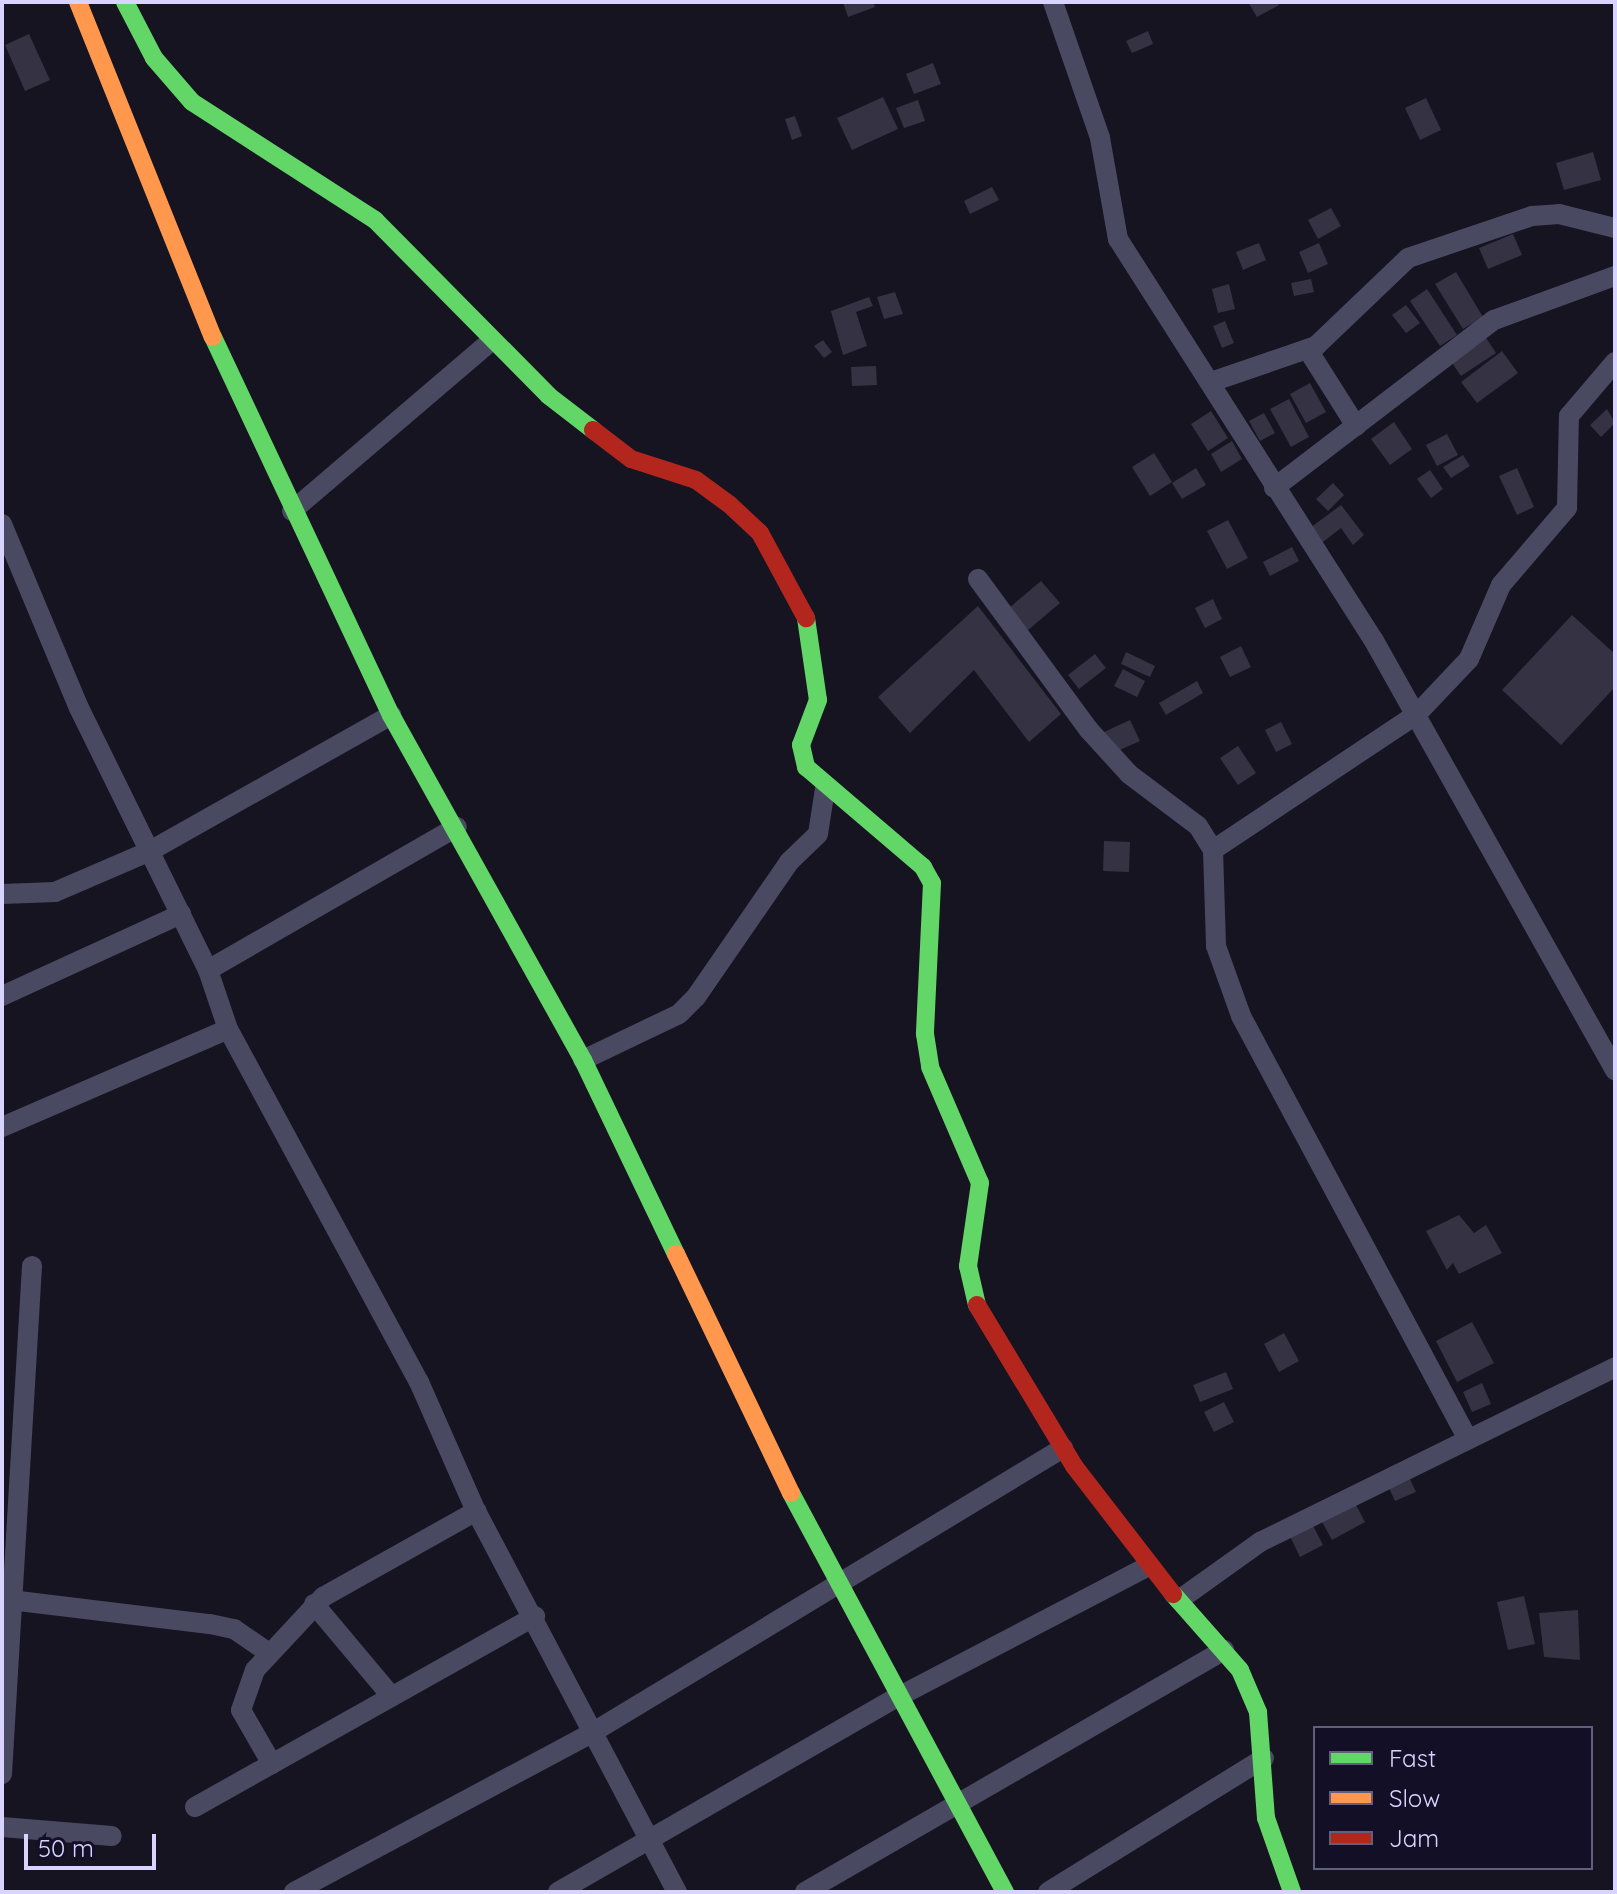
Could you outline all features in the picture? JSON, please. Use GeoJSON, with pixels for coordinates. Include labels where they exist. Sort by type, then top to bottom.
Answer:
{"type":"FeatureCollection","features":[{"type":"Feature","properties":{"kind":"street"},"geometry":{"type":"LineString","coordinates":[[78,2],[235,393],[391,715],[457,827],[583,1060],[833,1581],[894,1699],[1005,1892]]}},
{"type":"Feature","properties":{"kind":"street"},"geometry":{"type":"LineString","coordinates":[[125,2],[154,58],[192,102],[375,220],[491,341],[631,459],[696,480],[760,533],[814,635],[818,700],[801,745],[806,767],[825,789],[923,867],[932,883],[925,1034],[930,1067],[980,1183],[971,1278],[976,1303],[1063,1448],[1148,1566],[1224,1650],[1258,1712],[1264,1758],[1266,1818],[1292,1892]]}},
{"type":"Feature","properties":{"kind":"street"},"geometry":{"type":"LineString","coordinates":[[1053,2],[1100,138],[1118,239],[1211,382],[1417,714],[1615,1071]]}},
{"type":"Feature","properties":{"kind":"street"},"geometry":{"type":"LineString","coordinates":[[1211,382],[1308,350],[1408,258],[1532,216],[1559,214],[1615,228]]}},
{"type":"Feature","properties":{"kind":"street"},"geometry":{"type":"LineString","coordinates":[[1274,488],[1494,320],[1615,276]]}},
{"type":"Feature","properties":{"kind":"street"},"geometry":{"type":"LineString","coordinates":[[292,511],[491,341]]}},
{"type":"Feature","properties":{"kind":"street"},"geometry":{"type":"LineString","coordinates":[[1308,350],[1356,426]]}},
{"type":"Feature","properties":{"kind":"street"},"geometry":{"type":"LineString","coordinates":[[1213,850],[1417,714],[1469,659],[1501,585],[1567,508],[1569,416],[1615,362]]}},
{"type":"Feature","properties":{"kind":"street"},"geometry":{"type":"LineString","coordinates":[[2,524],[150,851],[208,970],[228,1029],[419,1382],[476,1511],[535,1616],[677,1892]]}},
{"type":"Feature","properties":{"kind":"street"},"geometry":{"type":"LineString","coordinates":[[978,579],[1089,730],[1129,774],[1198,826],[1213,850],[1216,946],[1241,1016],[1468,1439]]}},
{"type":"Feature","properties":{"kind":"street"},"geometry":{"type":"LineString","coordinates":[[2,894],[55,892],[150,851],[391,715]]}},
{"type":"Feature","properties":{"kind":"street"},"geometry":{"type":"LineString","coordinates":[[583,1060],[679,1014],[696,997],[789,862],[818,834],[825,789]]}},
{"type":"Feature","properties":{"kind":"street"},"geometry":{"type":"LineString","coordinates":[[208,970],[457,827]]}},
{"type":"Feature","properties":{"kind":"street"},"geometry":{"type":"LineString","coordinates":[[2,996],[181,914]]}},
{"type":"Feature","properties":{"kind":"street"},"geometry":{"type":"LineString","coordinates":[[2,1127],[228,1029]]}},
{"type":"Feature","properties":{"kind":"street"},"geometry":{"type":"LineString","coordinates":[[2,1774],[7,1600],[32,1266]]}},
{"type":"Feature","properties":{"kind":"street"},"geometry":{"type":"LineString","coordinates":[[1179,1600],[1260,1542],[1615,1367]]}},
{"type":"Feature","properties":{"kind":"street"},"geometry":{"type":"LineString","coordinates":[[294,1892],[595,1731],[833,1581],[1063,1448]]}},
{"type":"Feature","properties":{"kind":"street"},"geometry":{"type":"LineString","coordinates":[[272,1764],[241,1710],[269,1653],[314,1604],[476,1511]]}},
{"type":"Feature","properties":{"kind":"street"},"geometry":{"type":"LineString","coordinates":[[558,1892],[894,1699],[1148,1566]]}},
{"type":"Feature","properties":{"kind":"street"},"geometry":{"type":"LineString","coordinates":[[7,1600],[210,1624],[234,1629],[269,1653]]}},
{"type":"Feature","properties":{"kind":"street"},"geometry":{"type":"LineString","coordinates":[[314,1604],[392,1697]]}},
{"type":"Feature","properties":{"kind":"street"},"geometry":{"type":"LineString","coordinates":[[195,1807],[535,1616]]}},
{"type":"Feature","properties":{"kind":"street"},"geometry":{"type":"LineString","coordinates":[[805,1892],[1224,1650]]}},
{"type":"Feature","properties":{"kind":"street"},"geometry":{"type":"LineString","coordinates":[[1048,1892],[1264,1758]]}},
{"type":"Feature","properties":{"kind":"street"},"geometry":{"type":"LineString","coordinates":[[2,1827],[112,1836]]}},
{"type":"Feature","properties":{"kind":"building"},"geometry":{"type":"Polygon","coordinates":[[[843,2],[873,2],[875,7],[848,17],[843,2]]]}},
{"type":"Feature","properties":{"kind":"building"},"geometry":{"type":"Polygon","coordinates":[[[1248,2],[1277,2],[1279,5],[1257,17],[1248,2]]]}},
{"type":"Feature","properties":{"kind":"building"},"geometry":{"type":"Polygon","coordinates":[[[1148,31],[1153,44],[1132,53],[1126,41],[1148,31]]]}},
{"type":"Feature","properties":{"kind":"building"},"geometry":{"type":"Polygon","coordinates":[[[29,34],[50,80],[25,91],[5,45],[29,34]]]}},
{"type":"Feature","properties":{"kind":"building"},"geometry":{"type":"Polygon","coordinates":[[[933,63],[941,84],[914,94],[906,74],[933,63]]]}},
{"type":"Feature","properties":{"kind":"building"},"geometry":{"type":"Polygon","coordinates":[[[883,97],[898,129],[852,150],[837,118],[883,97]]]}},
{"type":"Feature","properties":{"kind":"building"},"geometry":{"type":"Polygon","coordinates":[[[1426,98],[1441,130],[1420,140],[1405,108],[1426,98]]]}},
{"type":"Feature","properties":{"kind":"building"},"geometry":{"type":"Polygon","coordinates":[[[918,100],[925,121],[904,128],[896,108],[918,100]]]}},
{"type":"Feature","properties":{"kind":"building"},"geometry":{"type":"Polygon","coordinates":[[[795,116],[802,136],[792,140],[785,119],[795,116]]]}},
{"type":"Feature","properties":{"kind":"building"},"geometry":{"type":"Polygon","coordinates":[[[1593,152],[1601,180],[1564,190],[1556,163],[1593,152]]]}},
{"type":"Feature","properties":{"kind":"building"},"geometry":{"type":"Polygon","coordinates":[[[992,187],[999,200],[970,214],[964,201],[992,187]]]}},
{"type":"Feature","properties":{"kind":"building"},"geometry":{"type":"Polygon","coordinates":[[[1331,208],[1341,226],[1318,239],[1308,220],[1331,208]]]}},
{"type":"Feature","properties":{"kind":"building"},"geometry":{"type":"Polygon","coordinates":[[[1513,234],[1522,255],[1488,269],[1479,248],[1513,234]]]}},
{"type":"Feature","properties":{"kind":"building"},"geometry":{"type":"Polygon","coordinates":[[[1259,243],[1266,260],[1243,270],[1236,252],[1259,243]]]}},
{"type":"Feature","properties":{"kind":"building"},"geometry":{"type":"Polygon","coordinates":[[[1319,243],[1328,264],[1308,273],[1299,252],[1319,243]]]}},
{"type":"Feature","properties":{"kind":"building"},"geometry":{"type":"Polygon","coordinates":[[[1456,272],[1483,317],[1463,329],[1435,284],[1456,272]]]}},
{"type":"Feature","properties":{"kind":"building"},"geometry":{"type":"Polygon","coordinates":[[[1311,279],[1314,292],[1294,296],[1291,283],[1311,279]]]}},
{"type":"Feature","properties":{"kind":"building"},"geometry":{"type":"Polygon","coordinates":[[[1229,284],[1235,309],[1218,313],[1212,289],[1229,284]]]}},
{"type":"Feature","properties":{"kind":"building"},"geometry":{"type":"Polygon","coordinates":[[[1427,289],[1457,335],[1440,346],[1410,301],[1427,289]]]}},
{"type":"Feature","properties":{"kind":"building"},"geometry":{"type":"Polygon","coordinates":[[[895,292],[903,314],[884,319],[877,297],[895,292]]]}},
{"type":"Feature","properties":{"kind":"building"},"geometry":{"type":"Polygon","coordinates":[[[869,297],[873,306],[856,312],[867,346],[843,355],[831,311],[869,297]]]}},
{"type":"Feature","properties":{"kind":"building"},"geometry":{"type":"Polygon","coordinates":[[[1406,305],[1420,323],[1406,333],[1392,315],[1406,305]]]}},
{"type":"Feature","properties":{"kind":"building"},"geometry":{"type":"Polygon","coordinates":[[[1225,321],[1234,343],[1222,348],[1213,326],[1225,321]]]}},
{"type":"Feature","properties":{"kind":"building"},"geometry":{"type":"Polygon","coordinates":[[[1483,333],[1496,353],[1461,376],[1448,357],[1483,333]]]}},
{"type":"Feature","properties":{"kind":"building"},"geometry":{"type":"Polygon","coordinates":[[[823,340],[832,352],[824,358],[814,346],[823,340]]]}},
{"type":"Feature","properties":{"kind":"building"},"geometry":{"type":"Polygon","coordinates":[[[1502,351],[1518,373],[1477,403],[1461,382],[1502,351]]]}},
{"type":"Feature","properties":{"kind":"building"},"geometry":{"type":"Polygon","coordinates":[[[876,366],[877,385],[852,386],[851,367],[876,366]]]}},
{"type":"Feature","properties":{"kind":"building"},"geometry":{"type":"Polygon","coordinates":[[[1310,383],[1326,412],[1306,423],[1290,394],[1310,383]]]}},
{"type":"Feature","properties":{"kind":"building"},"geometry":{"type":"Polygon","coordinates":[[[1289,399],[1309,437],[1291,447],[1270,409],[1289,399]]]}},
{"type":"Feature","properties":{"kind":"building"},"geometry":{"type":"Polygon","coordinates":[[[1607,409],[1615,423],[1601,437],[1590,425],[1607,409]]]}},
{"type":"Feature","properties":{"kind":"building"},"geometry":{"type":"Polygon","coordinates":[[[1211,411],[1228,438],[1208,451],[1191,424],[1211,411]]]}},
{"type":"Feature","properties":{"kind":"building"},"geometry":{"type":"Polygon","coordinates":[[[1264,413],[1275,433],[1260,441],[1249,421],[1264,413]]]}},
{"type":"Feature","properties":{"kind":"building"},"geometry":{"type":"Polygon","coordinates":[[[1394,422],[1412,449],[1390,465],[1371,439],[1394,422]]]}},
{"type":"Feature","properties":{"kind":"building"},"geometry":{"type":"Polygon","coordinates":[[[1447,434],[1458,455],[1437,466],[1426,445],[1447,434]]]}},
{"type":"Feature","properties":{"kind":"building"},"geometry":{"type":"Polygon","coordinates":[[[1232,441],[1242,459],[1221,472],[1211,454],[1232,441]]]}},
{"type":"Feature","properties":{"kind":"building"},"geometry":{"type":"Polygon","coordinates":[[[1154,453],[1172,482],[1150,496],[1132,467],[1154,453]]]}},
{"type":"Feature","properties":{"kind":"building"},"geometry":{"type":"Polygon","coordinates":[[[1463,455],[1470,466],[1451,478],[1443,467],[1463,455]]]}},
{"type":"Feature","properties":{"kind":"building"},"geometry":{"type":"Polygon","coordinates":[[[1196,468],[1206,485],[1182,499],[1172,483],[1196,468]]]}},
{"type":"Feature","properties":{"kind":"building"},"geometry":{"type":"Polygon","coordinates":[[[1517,468],[1534,507],[1517,515],[1499,476],[1517,468]]]}},
{"type":"Feature","properties":{"kind":"building"},"geometry":{"type":"Polygon","coordinates":[[[1430,470],[1443,489],[1431,498],[1417,479],[1430,470]]]}},
{"type":"Feature","properties":{"kind":"building"},"geometry":{"type":"Polygon","coordinates":[[[1333,483],[1344,495],[1328,511],[1316,499],[1333,483]]]}},
{"type":"Feature","properties":{"kind":"building"},"geometry":{"type":"Polygon","coordinates":[[[1341,505],[1364,535],[1353,545],[1341,528],[1323,542],[1306,531],[1341,505]]]}},
{"type":"Feature","properties":{"kind":"building"},"geometry":{"type":"Polygon","coordinates":[[[1228,520],[1248,558],[1227,569],[1207,531],[1228,520]]]}},
{"type":"Feature","properties":{"kind":"building"},"geometry":{"type":"Polygon","coordinates":[[[1292,547],[1299,561],[1270,576],[1263,562],[1292,547]]]}},
{"type":"Feature","properties":{"kind":"building"},"geometry":{"type":"Polygon","coordinates":[[[1041,581],[1060,603],[1027,631],[1009,608],[1041,581]]]}},
{"type":"Feature","properties":{"kind":"building"},"geometry":{"type":"Polygon","coordinates":[[[1213,599],[1222,619],[1205,628],[1195,608],[1213,599]]]}},
{"type":"Feature","properties":{"kind":"building"},"geometry":{"type":"Polygon","coordinates":[[[978,606],[1061,714],[1029,742],[974,670],[910,733],[878,697],[978,606]]]}},
{"type":"Feature","properties":{"kind":"building"},"geometry":{"type":"Polygon","coordinates":[[[1572,615],[1615,654],[1615,687],[1561,745],[1502,690],[1572,615]]]}},
{"type":"Feature","properties":{"kind":"building"},"geometry":{"type":"Polygon","coordinates":[[[1241,646],[1251,667],[1230,677],[1220,657],[1241,646]]]}},
{"type":"Feature","properties":{"kind":"building"},"geometry":{"type":"Polygon","coordinates":[[[1126,652],[1155,666],[1150,677],[1121,664],[1126,652]]]}},
{"type":"Feature","properties":{"kind":"building"},"geometry":{"type":"Polygon","coordinates":[[[1095,654],[1106,668],[1079,689],[1068,675],[1095,654]]]}},
{"type":"Feature","properties":{"kind":"building"},"geometry":{"type":"Polygon","coordinates":[[[1123,669],[1145,681],[1137,697],[1114,686],[1123,669]]]}},
{"type":"Feature","properties":{"kind":"building"},"geometry":{"type":"Polygon","coordinates":[[[1197,681],[1203,693],[1166,715],[1159,703],[1197,681]]]}},
{"type":"Feature","properties":{"kind":"building"},"geometry":{"type":"Polygon","coordinates":[[[1130,720],[1140,741],[1113,753],[1104,732],[1130,720]]]}},
{"type":"Feature","properties":{"kind":"building"},"geometry":{"type":"Polygon","coordinates":[[[1281,722],[1292,744],[1276,752],[1265,730],[1281,722]]]}},
{"type":"Feature","properties":{"kind":"building"},"geometry":{"type":"Polygon","coordinates":[[[1238,746],[1256,773],[1238,785],[1220,758],[1238,746]]]}},
{"type":"Feature","properties":{"kind":"building"},"geometry":{"type":"Polygon","coordinates":[[[1104,841],[1130,842],[1129,872],[1103,871],[1104,841]]]}},
{"type":"Feature","properties":{"kind":"building"},"geometry":{"type":"Polygon","coordinates":[[[1459,1215],[1474,1233],[1486,1225],[1502,1253],[1459,1274],[1453,1263],[1447,1270],[1426,1231],[1459,1215]]]}},
{"type":"Feature","properties":{"kind":"building"},"geometry":{"type":"Polygon","coordinates":[[[1472,1322],[1494,1363],[1457,1382],[1436,1341],[1472,1322]]]}},
{"type":"Feature","properties":{"kind":"building"},"geometry":{"type":"Polygon","coordinates":[[[1284,1333],[1299,1361],[1279,1372],[1264,1344],[1284,1333]]]}},
{"type":"Feature","properties":{"kind":"building"},"geometry":{"type":"Polygon","coordinates":[[[1226,1372],[1233,1389],[1200,1402],[1193,1385],[1226,1372]]]}},
{"type":"Feature","properties":{"kind":"building"},"geometry":{"type":"Polygon","coordinates":[[[1482,1383],[1491,1404],[1472,1412],[1463,1392],[1482,1383]]]}},
{"type":"Feature","properties":{"kind":"building"},"geometry":{"type":"Polygon","coordinates":[[[1224,1402],[1234,1422],[1214,1432],[1204,1412],[1224,1402]]]}},
{"type":"Feature","properties":{"kind":"building"},"geometry":{"type":"Polygon","coordinates":[[[1407,1473],[1416,1492],[1395,1501],[1386,1482],[1407,1473]]]}},
{"type":"Feature","properties":{"kind":"building"},"geometry":{"type":"Polygon","coordinates":[[[1355,1503],[1365,1522],[1332,1540],[1321,1520],[1355,1503]]]}},
{"type":"Feature","properties":{"kind":"building"},"geometry":{"type":"Polygon","coordinates":[[[1309,1518],[1323,1545],[1300,1557],[1287,1530],[1309,1518]]]}},
{"type":"Feature","properties":{"kind":"building"},"geometry":{"type":"Polygon","coordinates":[[[1524,1596],[1535,1644],[1508,1650],[1497,1602],[1524,1596]]]}},
{"type":"Feature","properties":{"kind":"building"},"geometry":{"type":"Polygon","coordinates":[[[1578,1610],[1580,1660],[1544,1657],[1539,1613],[1578,1610]]]}},
{"type":"Feature","properties":{"kind":"traffic: fast"},"geometry":{"type":"LineString","coordinates":[[125,2],[154,58],[192,102],[375,220],[549,396],[593,430]]}},
{"type":"Feature","properties":{"kind":"traffic: fast"},"geometry":{"type":"LineString","coordinates":[[213,337],[391,715],[583,1060],[676,1254]]}},
{"type":"Feature","properties":{"kind":"traffic: fast"},"geometry":{"type":"LineString","coordinates":[[806,618],[818,700],[801,745],[806,767],[923,867],[932,883],[925,1034],[930,1067],[980,1183],[968,1266],[977,1305]]}},
{"type":"Feature","properties":{"kind":"traffic: fast"},"geometry":{"type":"LineString","coordinates":[[791,1493],[1005,1892]]}},
{"type":"Feature","properties":{"kind":"traffic: fast"},"geometry":{"type":"LineString","coordinates":[[1173,1594],[1240,1670],[1258,1712],[1266,1818],[1292,1892]]}},
{"type":"Feature","properties":{"kind":"traffic: slow"},"geometry":{"type":"LineString","coordinates":[[78,2],[213,337]]}},
{"type":"Feature","properties":{"kind":"traffic: slow"},"geometry":{"type":"LineString","coordinates":[[676,1254],[791,1493]]}},
{"type":"Feature","properties":{"kind":"traffic: jam"},"geometry":{"type":"LineString","coordinates":[[593,430],[631,459],[696,480],[730,505],[760,533],[806,618]]}},
{"type":"Feature","properties":{"kind":"traffic: jam"},"geometry":{"type":"LineString","coordinates":[[977,1305],[1074,1466],[1173,1594]]}}]}
